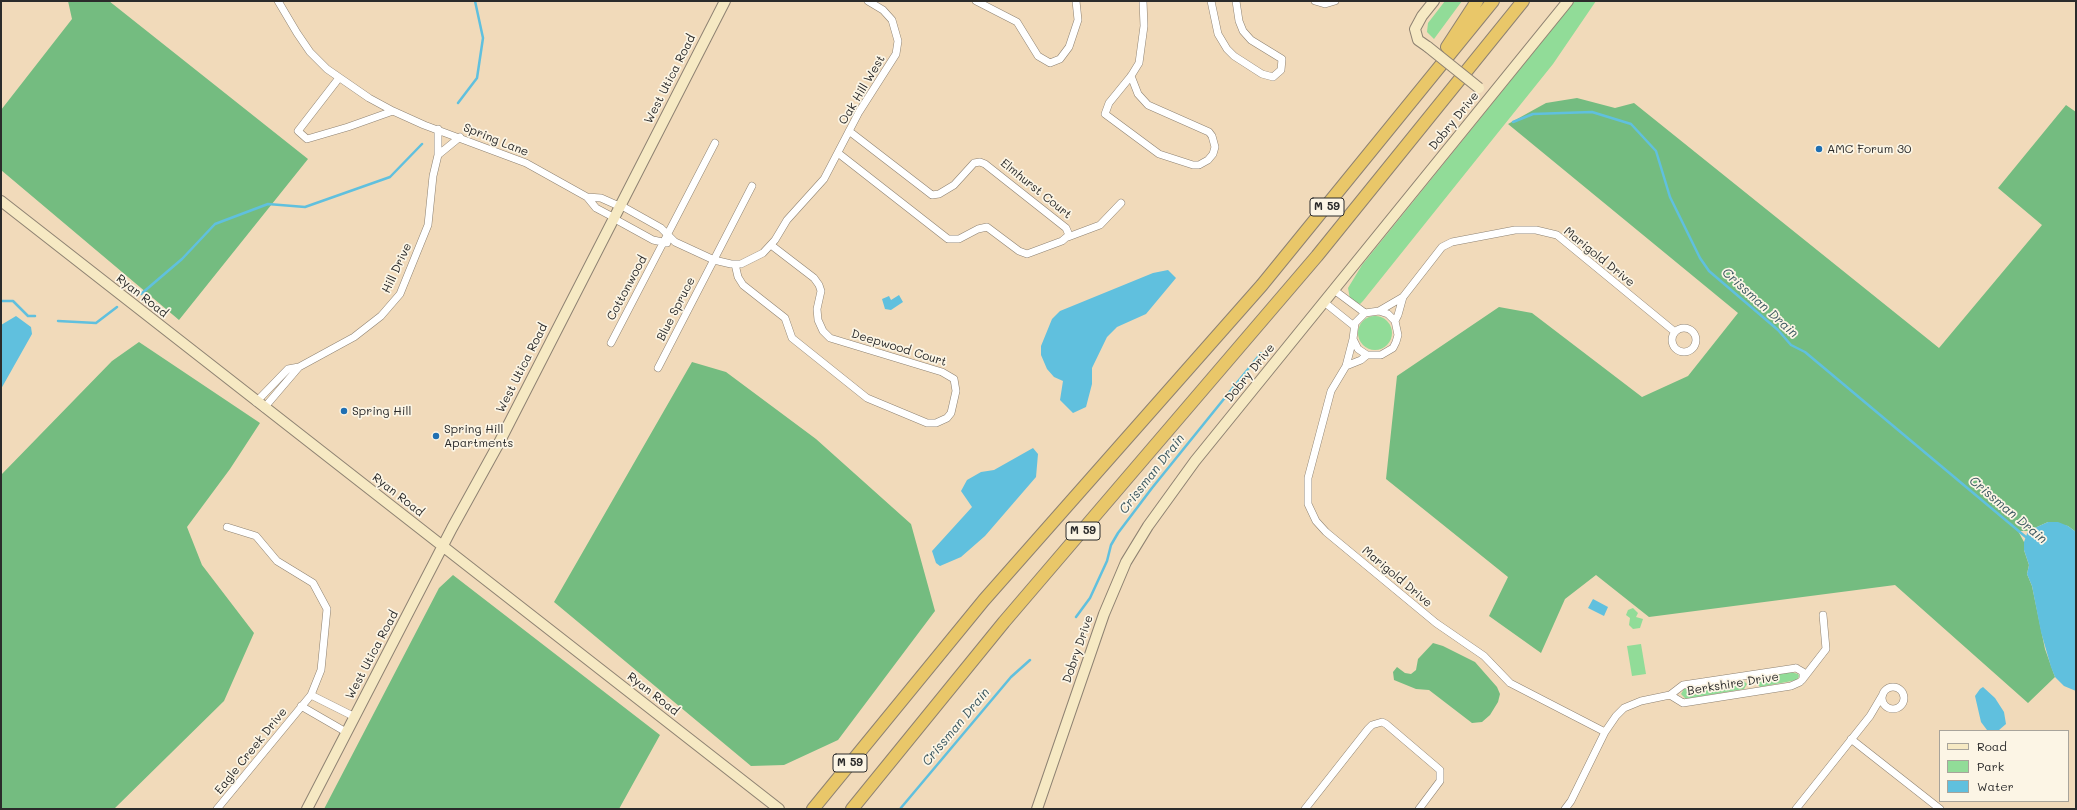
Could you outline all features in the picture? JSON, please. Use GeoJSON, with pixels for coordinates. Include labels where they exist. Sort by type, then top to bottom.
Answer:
{"type":"FeatureCollection","features":[{"type":"Feature","properties":{"kind":"highway"},"geometry":{"type":"LineString","coordinates":[[1410,104],[1477,1]]}},
{"type":"Feature","properties":{"kind":"highway","name":"M 59"},"geometry":{"type":"LineString","coordinates":[[814,808],[955,634],[1262,285],[1493,1]]}},
{"type":"Feature","properties":{"kind":"highway","name":"M 59"},"geometry":{"type":"LineString","coordinates":[[852,809],[1004,622],[1307,268],[1523,1]]}},
{"type":"Feature","properties":{"kind":"highway"},"geometry":{"type":"LineString","coordinates":[[1485,48],[1532,1]]}},
{"type":"Feature","properties":{"kind":"street","name":"Spring Lane"},"geometry":{"type":"LineString","coordinates":[[278,1],[288,20],[310,52],[327,69],[369,98],[393,111],[526,163],[587,197],[596,208],[613,218]]}},
{"type":"Feature","properties":{"kind":"street","name":"West Utica Road"},"geometry":{"type":"LineString","coordinates":[[307,809],[442,546],[499,443],[725,1]]}},
{"type":"Feature","properties":{"kind":"street","name":"Oak Hill West"},"geometry":{"type":"LineString","coordinates":[[735,264],[753,259],[763,253],[771,245],[787,220],[824,179],[849,131],[893,60],[898,45],[896,31],[889,15],[878,6],[868,1]]}},
{"type":"Feature","properties":{"kind":"street"},"geometry":{"type":"LineString","coordinates":[[976,1],[1017,22],[1038,56],[1050,63],[1060,59],[1069,47],[1078,20],[1076,1]]}},
{"type":"Feature","properties":{"kind":"street"},"geometry":{"type":"LineString","coordinates":[[1131,76],[1138,94],[1144,103],[1209,132],[1212,136],[1215,147],[1213,154],[1208,160],[1199,165],[1193,165],[1159,154],[1106,115],[1105,112],[1109,103],[1131,76],[1139,63],[1144,26],[1144,1]]}},
{"type":"Feature","properties":{"kind":"street"},"geometry":{"type":"LineString","coordinates":[[1211,1],[1218,34],[1227,49],[1234,56],[1262,74],[1273,77],[1281,70],[1282,59],[1251,40],[1243,31],[1239,21],[1236,1]]}},
{"type":"Feature","properties":{"kind":"street"},"geometry":{"type":"LineString","coordinates":[[1315,1],[1325,4],[1335,1]]}},
{"type":"Feature","properties":{"kind":"street"},"geometry":{"type":"LineString","coordinates":[[1434,1],[1422,16],[1415,29],[1418,40],[1490,97]]}},
{"type":"Feature","properties":{"kind":"street","name":"Dobry Drive"},"geometry":{"type":"LineString","coordinates":[[1037,809],[1100,624],[1126,562],[1166,500],[1568,1]]}},
{"type":"Feature","properties":{"kind":"street"},"geometry":{"type":"LineString","coordinates":[[340,78],[298,131],[307,139],[348,127],[393,111]]}},
{"type":"Feature","properties":{"kind":"street","name":"Hill Drive"},"geometry":{"type":"LineString","coordinates":[[260,405],[299,367],[322,356],[359,333],[381,316],[400,294],[428,225],[430,200],[438,155],[438,129]]}},
{"type":"Feature","properties":{"kind":"street","name":"Elmhurst Court"},"geometry":{"type":"LineString","coordinates":[[849,131],[932,195],[939,194],[954,185],[974,163],[980,162],[1066,228],[1069,232],[1068,237]]}},
{"type":"Feature","properties":{"kind":"street"},"geometry":{"type":"LineString","coordinates":[[438,155],[460,137]]}},
{"type":"Feature","properties":{"kind":"street","name":"Cottonwood"},"geometry":{"type":"LineString","coordinates":[[611,343],[715,143]]}},
{"type":"Feature","properties":{"kind":"street","name":"Elmhurst Court"},"geometry":{"type":"LineString","coordinates":[[838,154],[948,239],[958,239],[978,229],[987,227],[1019,251],[1027,254],[1100,225],[1121,203]]}},
{"type":"Feature","properties":{"kind":"street","name":"Blue Spruce"},"geometry":{"type":"LineString","coordinates":[[658,368],[752,186]]}},
{"type":"Feature","properties":{"kind":"street","name":"Spring Lane"},"geometry":{"type":"LineString","coordinates":[[587,197],[601,198],[619,206]]}},
{"type":"Feature","properties":{"kind":"street","name":"Ryan Road"},"geometry":{"type":"LineString","coordinates":[[1,202],[779,809]]}},
{"type":"Feature","properties":{"kind":"street"},"geometry":{"type":"LineString","coordinates":[[619,206],[658,226],[675,242],[714,260],[735,264]]}},
{"type":"Feature","properties":{"kind":"street"},"geometry":{"type":"LineString","coordinates":[[613,218],[653,240],[664,243],[675,242]]}},
{"type":"Feature","properties":{"kind":"street","name":"Marigold Drive"},"geometry":{"type":"LineString","coordinates":[[1346,366],[1362,360],[1367,355],[1381,355],[1393,348],[1398,335],[1395,321],[1403,298],[1442,247],[1452,242],[1515,230],[1536,230],[1557,235],[1676,332]]}},
{"type":"Feature","properties":{"kind":"street","name":"Deepwood Court"},"geometry":{"type":"LineString","coordinates":[[735,264],[738,277],[743,285],[785,318],[792,338],[867,398],[925,422],[936,423],[947,418],[951,413],[956,391],[954,379],[942,372],[830,338],[822,331],[818,320],[817,309],[821,291],[819,285],[814,278],[771,245]]}},
{"type":"Feature","properties":{"kind":"street"},"geometry":{"type":"LineString","coordinates":[[1324,302],[1354,326],[1359,317],[1365,313],[1334,290]]}},
{"type":"Feature","properties":{"kind":"street","name":"Marigold Drive"},"geometry":{"type":"LineString","coordinates":[[1365,313],[1379,311],[1403,298]]}},
{"type":"Feature","properties":{"kind":"street"},"geometry":{"type":"LineString","coordinates":[[1379,311],[1388,314],[1395,321]]}},
{"type":"Feature","properties":{"kind":"street","name":"Marigold Drive"},"geometry":{"type":"LineString","coordinates":[[1354,326],[1353,339],[1346,366],[1331,391],[1308,478],[1308,504],[1316,521],[1326,532],[1436,623],[1484,656],[1510,683],[1605,732]]}},
{"type":"Feature","properties":{"kind":"street"},"geometry":{"type":"LineString","coordinates":[[1353,339],[1358,349],[1367,355]]}},
{"type":"Feature","properties":{"kind":"street","name":"Eagle Creek Drive"},"geometry":{"type":"LineString","coordinates":[[217,809],[311,695],[321,670],[327,609],[313,583],[277,561],[256,536],[227,527]]}},
{"type":"Feature","properties":{"kind":"street"},"geometry":{"type":"LineString","coordinates":[[1800,682],[1815,665],[1827,647],[1823,615]]}},
{"type":"Feature","properties":{"kind":"street","name":"Berkshire Drive"},"geometry":{"type":"LineString","coordinates":[[1565,809],[1571,801],[1605,732],[1616,716],[1624,708],[1640,701],[1670,696],[1683,685],[1787,669],[1799,669],[1815,665]]}},
{"type":"Feature","properties":{"kind":"street"},"geometry":{"type":"LineString","coordinates":[[1799,669],[1804,675],[1800,682]]}},
{"type":"Feature","properties":{"kind":"street","name":"Berkshire Drive"},"geometry":{"type":"LineString","coordinates":[[1670,696],[1683,703],[1791,686],[1800,682]]}},
{"type":"Feature","properties":{"kind":"street"},"geometry":{"type":"LineString","coordinates":[[1796,809],[1870,716],[1888,688],[1895,687],[1904,694],[1904,701],[1900,707],[1882,710],[1870,716]]}},
{"type":"Feature","properties":{"kind":"street"},"geometry":{"type":"LineString","coordinates":[[1883,694],[1882,701],[1889,709]]}},
{"type":"Feature","properties":{"kind":"street"},"geometry":{"type":"LineString","coordinates":[[311,695],[354,716]]}},
{"type":"Feature","properties":{"kind":"street","name":"Eagle Creek Drive"},"geometry":{"type":"LineString","coordinates":[[301,706],[346,732]]}},
{"type":"Feature","properties":{"kind":"street"},"geometry":{"type":"LineString","coordinates":[[1305,809],[1368,729],[1377,723],[1386,724],[1437,766],[1441,775],[1437,786],[1419,809]]}},
{"type":"Feature","properties":{"kind":"street"},"geometry":{"type":"LineString","coordinates":[[1851,739],[1940,809]]}},
{"type":"Feature","properties":{"kind":"green space"},"geometry":{"type":"Polygon","coordinates":[[[68,1],[109,1],[308,159],[179,320],[1,170],[1,110],[72,19],[68,1]]]}},
{"type":"Feature","properties":{"kind":"green space"},"geometry":{"type":"Polygon","coordinates":[[[1445,1],[1462,1],[1434,39],[1427,32],[1428,23],[1445,1]]]}},
{"type":"Feature","properties":{"kind":"green space"},"geometry":{"type":"Polygon","coordinates":[[[1575,1],[1596,1],[1553,64],[1363,301],[1360,304],[1350,299],[1348,288],[1362,265],[1575,1]]]}},
{"type":"Feature","properties":{"kind":"green space"},"geometry":{"type":"Polygon","coordinates":[[[1577,98],[1615,108],[1634,103],[1939,348],[2042,225],[1998,188],[2066,105],[2076,112],[2076,532],[2068,526],[2048,522],[2028,531],[2018,531],[2024,542],[2024,550],[2029,565],[2027,574],[2032,586],[2045,649],[2055,677],[2028,703],[1895,585],[1649,617],[1596,575],[1565,599],[1541,653],[1489,616],[1508,577],[1386,479],[1397,376],[1499,307],[1532,313],[1642,397],[1688,376],[1738,313],[1508,124],[1546,103],[1577,98]]]}},
{"type":"Feature","properties":{"kind":"green space"},"geometry":{"type":"Polygon","coordinates":[[[1375,316],[1387,321],[1392,333],[1387,345],[1375,350],[1363,345],[1358,333],[1363,321],[1375,316]]]}},
{"type":"Feature","properties":{"kind":"green space"},"geometry":{"type":"Polygon","coordinates":[[[139,342],[260,423],[230,469],[187,527],[202,565],[254,633],[224,701],[114,809],[1,809],[1,475],[112,361],[139,342]]]}},
{"type":"Feature","properties":{"kind":"green space"},"geometry":{"type":"Polygon","coordinates":[[[692,362],[726,372],[816,439],[911,524],[935,611],[838,740],[784,765],[751,766],[554,602],[692,362]]]}},
{"type":"Feature","properties":{"kind":"green space"},"geometry":{"type":"Polygon","coordinates":[[[453,575],[660,735],[619,809],[324,809],[439,588],[453,575]]]}},
{"type":"Feature","properties":{"kind":"green space"},"geometry":{"type":"Polygon","coordinates":[[[1633,608],[1638,613],[1636,617],[1643,619],[1640,628],[1633,629],[1629,625],[1630,618],[1626,615],[1628,610],[1633,608]]]}},
{"type":"Feature","properties":{"kind":"green space"},"geometry":{"type":"Polygon","coordinates":[[[1433,643],[1443,646],[1475,662],[1497,687],[1500,694],[1498,702],[1490,715],[1482,722],[1472,723],[1429,690],[1416,689],[1394,680],[1393,672],[1397,667],[1405,673],[1411,674],[1416,670],[1418,659],[1433,643]]]}},
{"type":"Feature","properties":{"kind":"green space"},"geometry":{"type":"Polygon","coordinates":[[[1641,644],[1646,674],[1632,676],[1627,646],[1641,644]]]}},
{"type":"Feature","properties":{"kind":"green space"},"geometry":{"type":"Polygon","coordinates":[[[1791,672],[1798,674],[1799,676],[1797,680],[1760,687],[1756,683],[1759,677],[1791,672]]]}},
{"type":"Feature","properties":{"kind":"green space"},"geometry":{"type":"Polygon","coordinates":[[[1742,679],[1747,684],[1744,689],[1686,699],[1681,694],[1684,689],[1742,679]]]}},
{"type":"Feature","properties":{"kind":"water"},"geometry":{"type":"Polygon","coordinates":[[[1168,270],[1176,278],[1146,314],[1117,327],[1107,337],[1092,368],[1092,384],[1086,407],[1073,413],[1060,400],[1063,381],[1054,377],[1047,369],[1041,355],[1041,346],[1052,319],[1060,311],[1153,273],[1168,270]]]}},
{"type":"Feature","properties":{"kind":"water"},"geometry":{"type":"Polygon","coordinates":[[[899,295],[903,302],[891,310],[885,309],[882,299],[889,296],[891,300],[899,295]]]}},
{"type":"Feature","properties":{"kind":"water"},"geometry":{"type":"Polygon","coordinates":[[[16,316],[31,327],[32,334],[1,389],[1,325],[16,316]]]}},
{"type":"Feature","properties":{"kind":"water"},"geometry":{"type":"Polygon","coordinates":[[[1033,448],[1038,454],[1036,477],[985,536],[961,557],[940,566],[936,563],[932,551],[972,507],[961,491],[967,480],[981,472],[994,470],[1033,448]]]}},
{"type":"Feature","properties":{"kind":"water"},"geometry":{"type":"Polygon","coordinates":[[[2048,522],[2058,522],[2068,526],[2076,532],[2076,691],[2064,686],[2055,677],[2041,632],[2032,586],[2027,574],[2029,565],[2024,550],[2024,542],[2028,531],[2048,522]]]}},
{"type":"Feature","properties":{"kind":"water"},"geometry":{"type":"Polygon","coordinates":[[[1593,599],[1608,607],[1604,616],[1588,608],[1593,599]]]}},
{"type":"Feature","properties":{"kind":"water"},"geometry":{"type":"Polygon","coordinates":[[[1983,687],[1995,698],[2004,712],[2006,724],[1999,730],[1987,730],[1981,722],[1975,696],[1983,687]]]}},
{"type":"Feature","properties":{"kind":"waterway"},"geometry":{"type":"LineString","coordinates":[[458,103],[477,78],[483,38],[475,1]]}},
{"type":"Feature","properties":{"kind":"waterway","name":"Crissman Drain"},"geometry":{"type":"LineString","coordinates":[[1513,122],[1533,114],[1592,112],[1631,124],[1656,151],[1670,197],[1700,258],[1709,271],[1778,330],[1791,345],[1805,352],[2027,538]]}},
{"type":"Feature","properties":{"kind":"waterway"},"geometry":{"type":"LineString","coordinates":[[141,294],[182,259],[215,224],[268,204],[305,207],[390,177],[422,144]]}},
{"type":"Feature","properties":{"kind":"waterway"},"geometry":{"type":"LineString","coordinates":[[1,301],[13,301],[28,316],[35,316]]}},
{"type":"Feature","properties":{"kind":"waterway"},"geometry":{"type":"LineString","coordinates":[[58,321],[96,323],[117,307]]}},
{"type":"Feature","properties":{"kind":"waterway","name":"Crissman Drain"},"geometry":{"type":"LineString","coordinates":[[1076,617],[1090,598],[1107,561],[1111,545],[1118,533],[1152,488],[1261,353]]}},
{"type":"Feature","properties":{"kind":"waterway","name":"Crissman Drain"},"geometry":{"type":"LineString","coordinates":[[900,809],[1011,677],[1030,660]]}},
{"type":"Feature","properties":{"kind":"place","name":"AMC Forum 30"},"geometry":{"type":"Point","coordinates":[1819,149]}},
{"type":"Feature","properties":{"kind":"place","name":"Spring Hill"},"geometry":{"type":"Point","coordinates":[344,411]}},
{"type":"Feature","properties":{"kind":"place","name":"Spring Hill Apartments"},"geometry":{"type":"Point","coordinates":[436,436]}}]}
